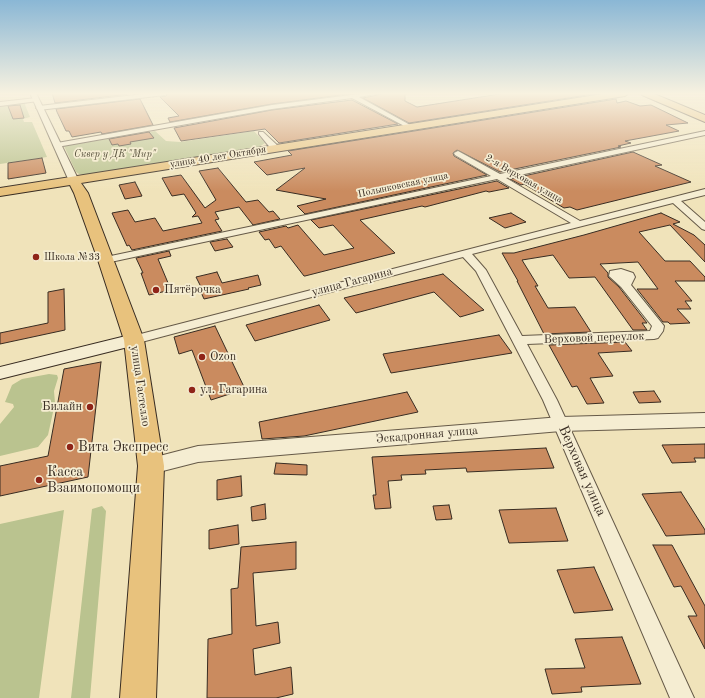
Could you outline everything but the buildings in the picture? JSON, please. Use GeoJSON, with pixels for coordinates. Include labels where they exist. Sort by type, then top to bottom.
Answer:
{"type":"FeatureCollection","features":[{"type":"Feature","properties":{"kind":"main road","name":"улица 40 лет Октября"},"geometry":{"type":"LineString","coordinates":[[0,192],[419,126]]}},
{"type":"Feature","properties":{"kind":"main road","name":"улица Гастелло"},"geometry":{"type":"LineString","coordinates":[[74,181],[81,193],[134,340],[151,466],[138,698]]}},
{"type":"Feature","properties":{"kind":"main road","name":"улица Гагарина"},"geometry":{"type":"LineString","coordinates":[[0,373],[134,340]]}},
{"type":"Feature","properties":{"kind":"street","name":"улица Гастелло"},"geometry":{"type":"LineString","coordinates":[[48,126],[74,181]]}},
{"type":"Feature","properties":{"kind":"street"},"geometry":{"type":"LineString","coordinates":[[57,145],[172,126]]}},
{"type":"Feature","properties":{"kind":"street"},"geometry":{"type":"LineString","coordinates":[[261,133],[275,148]]}},
{"type":"Feature","properties":{"kind":"street","name":"Полынковская улица"},"geometry":{"type":"LineString","coordinates":[[106,260],[705,133]]}},
{"type":"Feature","properties":{"kind":"street","name":"2-я Верховая улица"},"geometry":{"type":"LineString","coordinates":[[458,153],[579,224]]}},
{"type":"Feature","properties":{"kind":"street","name":"улица Гагарина"},"geometry":{"type":"LineString","coordinates":[[134,340],[465,252],[705,192]]}},
{"type":"Feature","properties":{"kind":"street"},"geometry":{"type":"LineString","coordinates":[[675,200],[705,227]]}},
{"type":"Feature","properties":{"kind":"street","name":"Верховая улица"},"geometry":{"type":"LineString","coordinates":[[465,252],[481,270],[561,424],[682,698]]}},
{"type":"Feature","properties":{"kind":"street","name":"Верховой переулок"},"geometry":{"type":"LineString","coordinates":[[518,340],[654,335],[658,326],[625,285]]}},
{"type":"Feature","properties":{"kind":"street","name":"Эскадронная улица"},"geometry":{"type":"LineString","coordinates":[[151,466],[198,454],[561,424],[705,420]]}},
{"type":"Feature","properties":{"kind":"green space"},"geometry":{"type":"Polygon","coordinates":[[[0,126],[34,126],[47,157],[0,164],[0,126]]]}},
{"type":"Feature","properties":{"kind":"green space","name":"Сквер у ДК \"Мир\""},"geometry":{"type":"Polygon","coordinates":[[[155,131],[166,141],[180,142],[254,131],[265,143],[259,147],[85,175],[76,172],[64,146],[155,131]]]}},
{"type":"Feature","properties":{"kind":"green space"},"geometry":{"type":"Polygon","coordinates":[[[49,374],[57,375],[58,378],[54,391],[55,403],[48,435],[38,447],[0,456],[0,424],[14,407],[13,404],[5,402],[12,385],[22,379],[49,374]]]}},
{"type":"Feature","properties":{"kind":"green space"},"geometry":{"type":"Polygon","coordinates":[[[102,506],[106,511],[90,698],[71,698],[92,509],[102,506]]]}},
{"type":"Feature","properties":{"kind":"green space"},"geometry":{"type":"Polygon","coordinates":[[[64,510],[39,698],[0,698],[0,524],[64,510]]]}},
{"type":"Feature","properties":{"kind":"place","name":"Школа №33"},"geometry":{"type":"Point","coordinates":[36,257]}},
{"type":"Feature","properties":{"kind":"place","name":"Пятёрочка"},"geometry":{"type":"Point","coordinates":[156,290]}},
{"type":"Feature","properties":{"kind":"place","name":"Ozon"},"geometry":{"type":"Point","coordinates":[202,357]}},
{"type":"Feature","properties":{"kind":"place","name":"ул. Гагарина"},"geometry":{"type":"Point","coordinates":[192,390]}},
{"type":"Feature","properties":{"kind":"place","name":"Билайн"},"geometry":{"type":"Point","coordinates":[90,407]}},
{"type":"Feature","properties":{"kind":"place","name":"Вита Экспресс"},"geometry":{"type":"Point","coordinates":[70,447]}},
{"type":"Feature","properties":{"kind":"place","name":"Касса Взаимопомощи"},"geometry":{"type":"Point","coordinates":[39,480]}}]}
